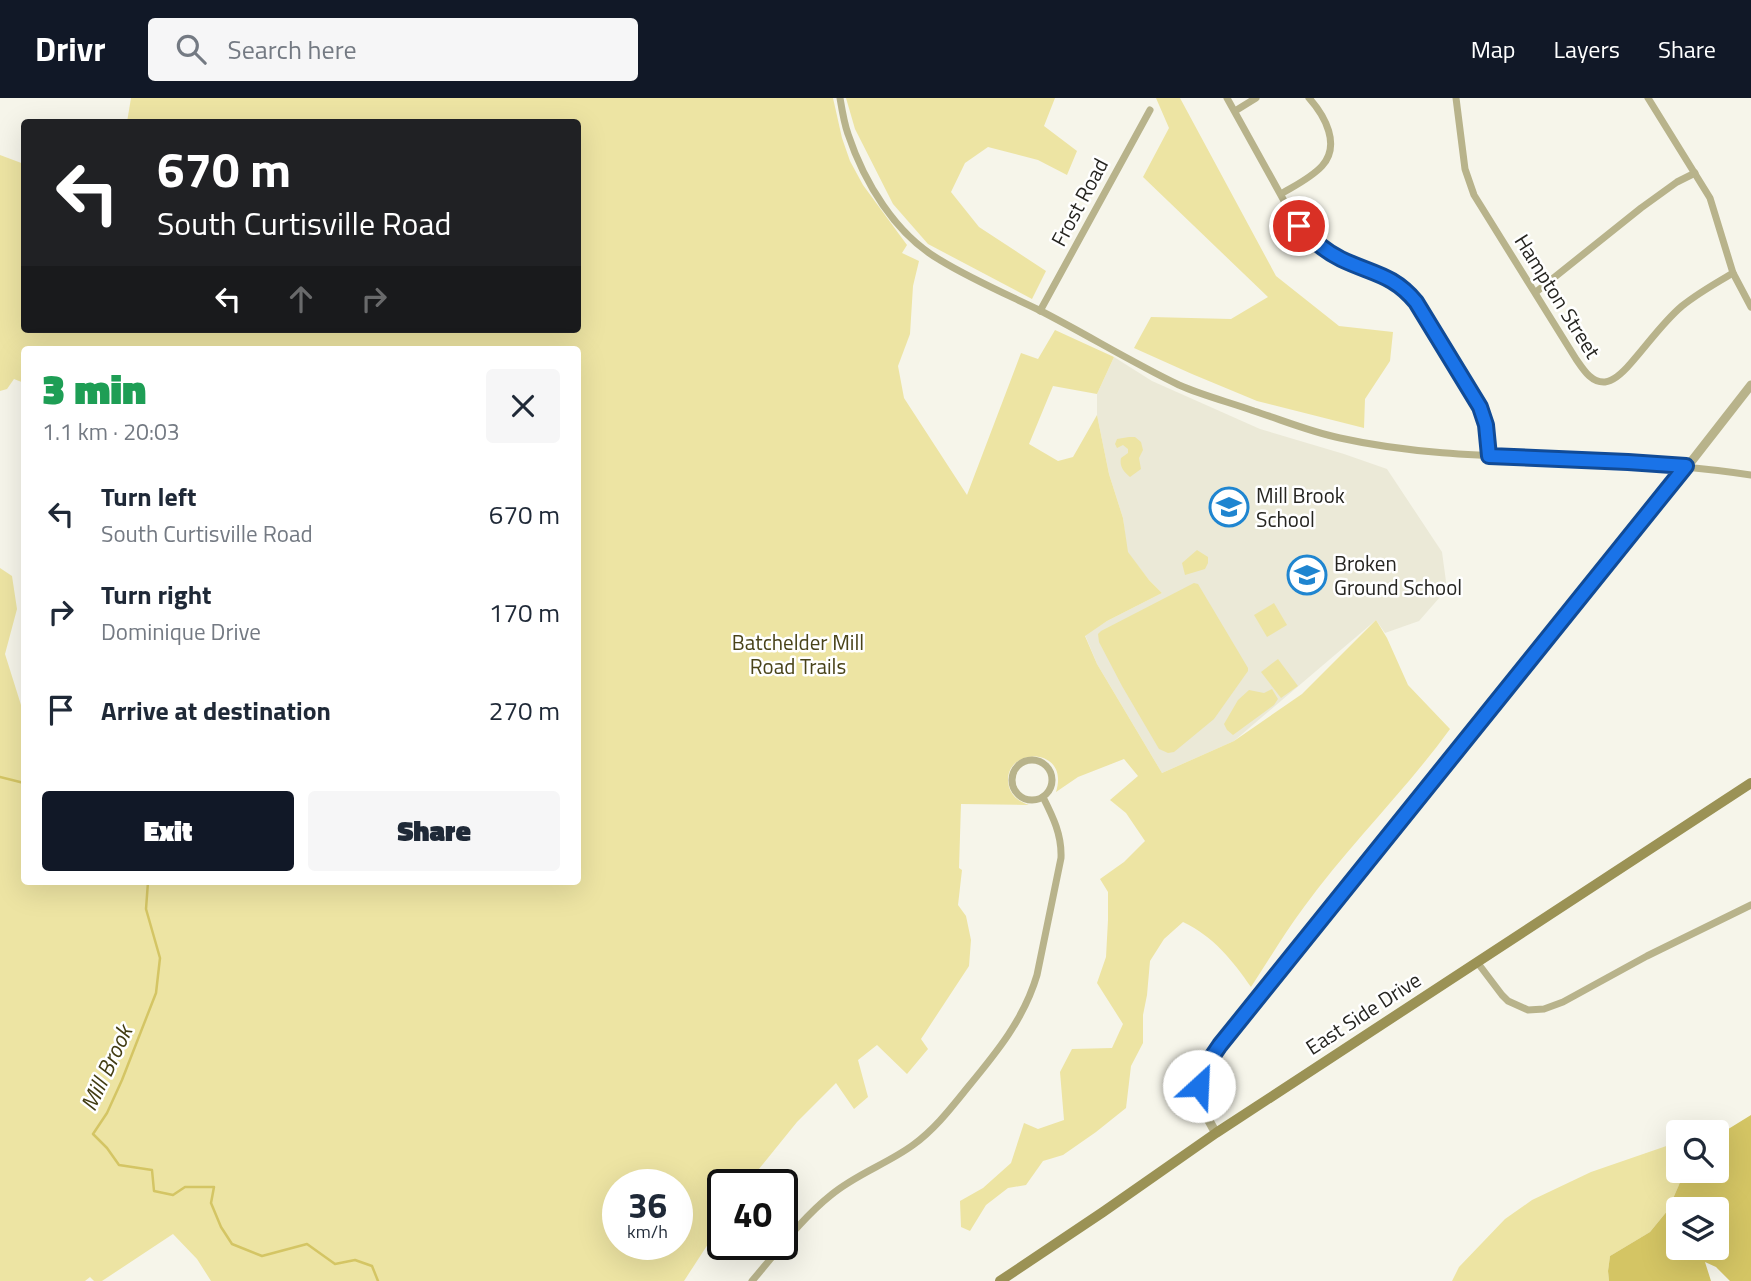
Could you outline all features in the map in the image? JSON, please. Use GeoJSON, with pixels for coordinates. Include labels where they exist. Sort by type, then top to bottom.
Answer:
{"type":"FeatureCollection","features":[{"type":"Feature","properties":{"kind":"main road","name":"East Side Drive"},"geometry":{"type":"LineString","coordinates":[[1000,1281],[1216,1133],[1751,783]]}},
{"type":"Feature","properties":{"kind":"street"},"geometry":{"type":"LineString","coordinates":[[840,98],[847,131],[866,177],[895,221],[915,242],[946,264],[1129,359],[1211,398],[1342,439],[1417,452],[1628,462],[1686,466],[1751,475]]}},
{"type":"Feature","properties":{"kind":"street"},"geometry":{"type":"LineString","coordinates":[[1227,98],[1299,226],[1318,244],[1340,259],[1394,281],[1416,302],[1480,407],[1486,425],[1489,456]]}},
{"type":"Feature","properties":{"kind":"street"},"geometry":{"type":"LineString","coordinates":[[1234,111],[1256,98]]}},
{"type":"Feature","properties":{"kind":"street"},"geometry":{"type":"LineString","coordinates":[[1281,194],[1317,172],[1329,155],[1331,145],[1327,125],[1309,98]]}},
{"type":"Feature","properties":{"kind":"street","name":"Hampton Street"},"geometry":{"type":"LineString","coordinates":[[1457,98],[1465,169],[1474,195],[1587,374],[1594,380],[1612,380],[1626,369],[1681,307],[1733,273]]}},
{"type":"Feature","properties":{"kind":"street"},"geometry":{"type":"LineString","coordinates":[[1648,98],[1710,198],[1733,273],[1751,307]]}},
{"type":"Feature","properties":{"kind":"street","name":"Frost Road"},"geometry":{"type":"LineString","coordinates":[[1040,311],[1150,110]]}},
{"type":"Feature","properties":{"kind":"street"},"geometry":{"type":"LineString","coordinates":[[1536,292],[1641,208],[1677,182],[1695,173]]}},
{"type":"Feature","properties":{"kind":"street"},"geometry":{"type":"LineString","coordinates":[[1216,1133],[1199,1095],[1201,1076],[1210,1058],[1751,385]]}},
{"type":"Feature","properties":{"kind":"street"},"geometry":{"type":"LineString","coordinates":[[1039,761],[1051,772],[1051,788],[1043,797],[1026,799],[1014,788],[1014,771],[1022,762],[1039,761]]}},
{"type":"Feature","properties":{"kind":"street"},"geometry":{"type":"LineString","coordinates":[[752,1281],[803,1222],[832,1194],[860,1174],[912,1145],[933,1128],[1003,1045],[1016,1024],[1032,992],[1037,975],[1061,858],[1058,830],[1043,797]]}},
{"type":"Feature","properties":{"kind":"street"},"geometry":{"type":"LineString","coordinates":[[1477,962],[1508,1001],[1528,1010],[1544,1009],[1563,1002],[1647,956],[1751,905]]}},
{"type":"Feature","properties":{"kind":"shaded area"},"geometry":{"type":"Polygon","coordinates":[[[1114,357],[1152,381],[1260,429],[1387,469],[1442,552],[1447,589],[1419,621],[1385,633],[1376,620],[1234,741],[1162,773],[1097,664],[1085,635],[1162,593],[1127,552],[1123,518],[1109,474],[1097,415],[1097,394],[1114,357]]]}},
{"type":"Feature","properties":{"kind":"shaded area"},"geometry":{"type":"Polygon","coordinates":[[[1751,1115],[1751,1281],[1730,1281],[1716,1267],[1705,1262],[1711,1281],[1609,1281],[1610,1256],[1650,1232],[1666,1212],[1666,1260],[1729,1260],[1729,1197],[1674,1197],[1680,1183],[1729,1183],[1729,1129],[1751,1115]]]}},
{"type":"Feature","properties":{"kind":"green space","name":"Batchelder Mill Road Trails"},"geometry":{"type":"Polygon","coordinates":[[[131,98],[833,98],[850,161],[863,185],[907,245],[902,253],[919,261],[913,286],[910,334],[898,366],[904,398],[967,495],[1021,353],[1038,359],[1055,330],[1114,357],[1097,394],[1053,386],[1029,444],[1058,461],[1073,457],[1097,415],[1109,474],[1123,518],[1128,552],[1162,593],[1107,621],[1085,636],[1097,664],[1162,773],[1234,741],[1302,694],[1376,620],[1408,685],[1450,729],[1321,884],[1251,987],[1222,950],[1194,928],[1183,922],[1164,939],[1150,961],[1143,1015],[1143,1043],[1131,1066],[1126,1108],[1063,1155],[1043,1161],[1026,1185],[1008,1188],[986,1205],[970,1231],[961,1227],[960,1201],[983,1188],[1011,1163],[1024,1123],[1038,1129],[1064,1120],[1060,1072],[1072,1049],[1112,1048],[1123,1024],[1097,983],[1106,957],[1108,920],[1108,892],[1100,879],[1124,862],[1145,841],[1126,813],[1110,800],[1138,776],[1124,759],[1078,777],[1056,792],[1058,776],[1054,765],[1034,756],[1023,758],[1014,764],[1009,774],[1009,787],[1017,799],[1029,805],[961,804],[959,868],[962,870],[958,905],[966,916],[971,940],[969,966],[921,1039],[928,1049],[907,1074],[877,1045],[858,1060],[868,1097],[854,1109],[836,1083],[797,1122],[759,1169],[707,1169],[707,1246],[684,1281],[211,1281],[197,1259],[173,1234],[102,1281],[94,1281],[90,1277],[85,1281],[0,1281],[0,568],[12,576],[17,609],[5,654],[21,705],[21,885],[581,885],[581,346],[21,346],[21,382],[14,379],[7,389],[0,391],[0,155],[21,163],[21,333],[581,333],[581,119],[128,119],[131,98]]]}},
{"type":"Feature","properties":{"kind":"green space"},"geometry":{"type":"Polygon","coordinates":[[[846,98],[1055,98],[1044,126],[1077,151],[1067,175],[1038,160],[988,147],[965,163],[951,192],[979,227],[1046,271],[1032,299],[928,244],[893,204],[855,129],[846,98]]]}},
{"type":"Feature","properties":{"kind":"green space"},"geometry":{"type":"Polygon","coordinates":[[[1156,98],[1180,98],[1276,276],[1339,326],[1393,332],[1390,361],[1365,399],[1364,428],[1257,401],[1134,348],[1151,317],[1231,319],[1268,297],[1143,177],[1169,128],[1156,98]]]}},
{"type":"Feature","properties":{"kind":"green space"},"geometry":{"type":"Polygon","coordinates":[[[1135,437],[1141,442],[1143,450],[1139,458],[1141,469],[1130,477],[1121,464],[1121,458],[1128,453],[1128,449],[1123,445],[1117,448],[1115,444],[1117,439],[1135,437]]]}},
{"type":"Feature","properties":{"kind":"green space"},"geometry":{"type":"Polygon","coordinates":[[[1197,550],[1208,557],[1208,563],[1205,569],[1185,575],[1182,563],[1197,550]]]}},
{"type":"Feature","properties":{"kind":"green space"},"geometry":{"type":"Polygon","coordinates":[[[1194,583],[1198,584],[1248,671],[1214,719],[1174,752],[1168,753],[1159,749],[1122,686],[1099,642],[1098,634],[1194,583]]]}},
{"type":"Feature","properties":{"kind":"green space"},"geometry":{"type":"Polygon","coordinates":[[[1274,603],[1287,625],[1267,637],[1254,615],[1274,603]]]}},
{"type":"Feature","properties":{"kind":"green space"},"geometry":{"type":"Polygon","coordinates":[[[1278,659],[1298,686],[1281,698],[1261,672],[1278,659]]]}},
{"type":"Feature","properties":{"kind":"green space"},"geometry":{"type":"Polygon","coordinates":[[[1272,689],[1278,699],[1274,705],[1233,735],[1227,730],[1224,724],[1238,700],[1249,690],[1264,693],[1272,689]]]}},
{"type":"Feature","properties":{"kind":"green space"},"geometry":{"type":"Polygon","coordinates":[[[1666,1146],[1666,1183],[1680,1183],[1674,1197],[1666,1197],[1666,1212],[1650,1232],[1610,1256],[1609,1281],[1452,1281],[1459,1267],[1505,1219],[1532,1200],[1591,1172],[1666,1146]]]}},
{"type":"Feature","properties":{"kind":"waterway","name":"Mill Brook"},"geometry":{"type":"LineString","coordinates":[[0,777],[21,782]]}},
{"type":"Feature","properties":{"kind":"waterway","name":"Mill Brook"},"geometry":{"type":"LineString","coordinates":[[148,885],[146,909],[160,958],[156,993],[122,1080],[107,1113],[93,1134],[119,1165],[152,1170],[154,1191],[173,1195],[185,1187],[214,1187],[211,1203],[232,1244],[262,1256],[307,1244],[335,1264],[355,1260],[372,1266],[378,1281]]}},
{"type":"Feature","properties":{"kind":"place","name":"Mill Brook School"},"geometry":{"type":"Point","coordinates":[1229,507]}},
{"type":"Feature","properties":{"kind":"place","name":"Broken Ground School"},"geometry":{"type":"Point","coordinates":[1307,575]}},
{"type":"Feature","properties":{"kind":"route"},"geometry":{"type":"LineString","coordinates":[[1199,1086],[1205,1067],[1220,1045],[1686,466],[1489,456],[1486,425],[1480,407],[1416,302],[1394,281],[1328,252],[1299,226]]}}]}
